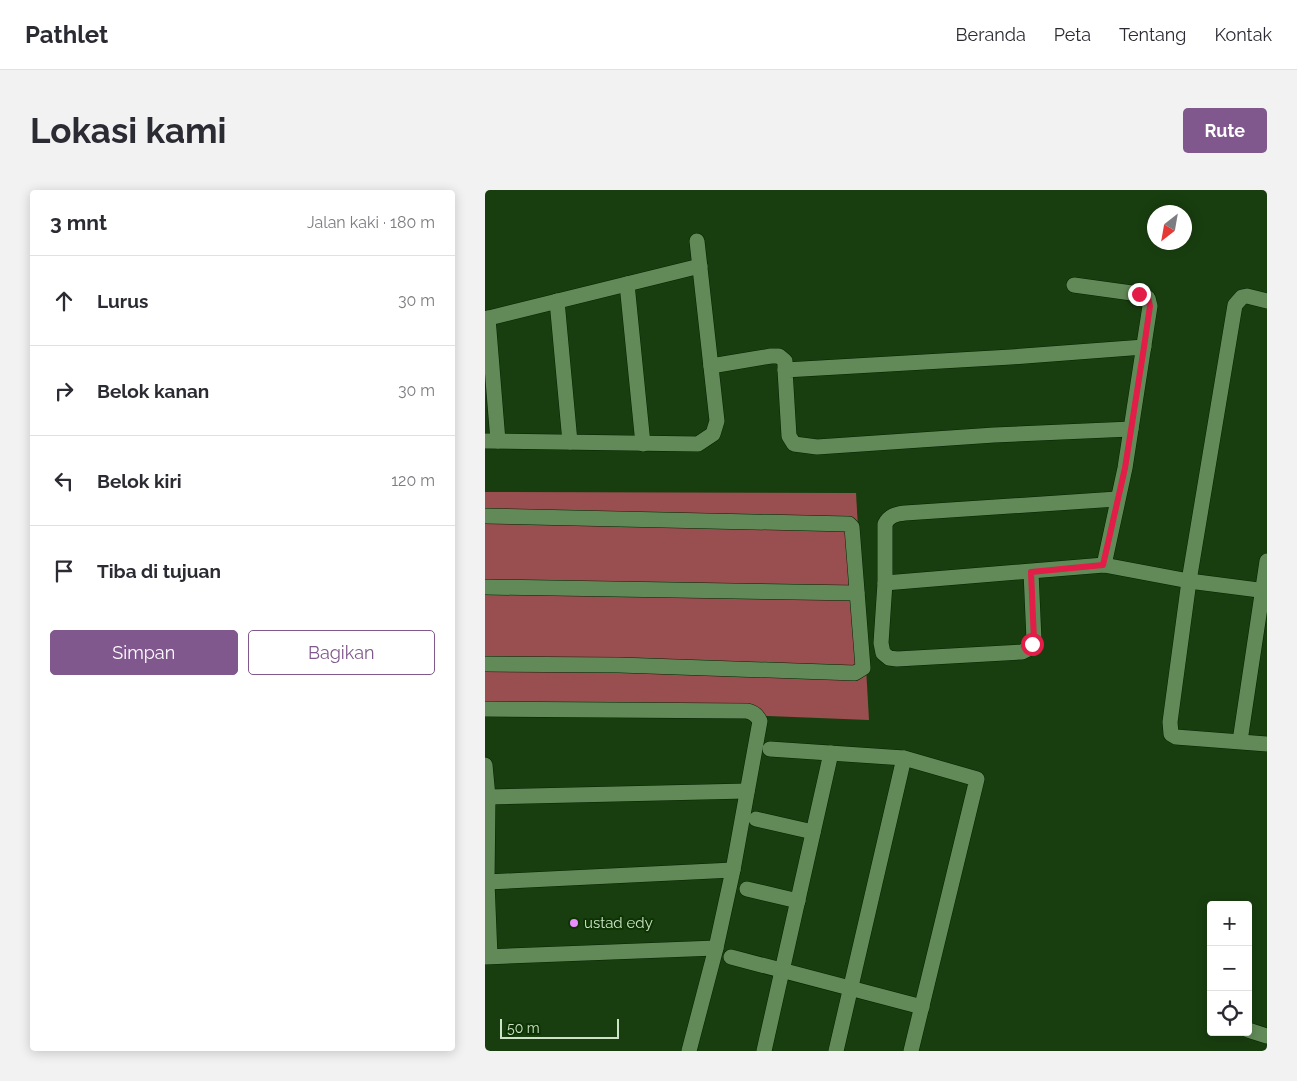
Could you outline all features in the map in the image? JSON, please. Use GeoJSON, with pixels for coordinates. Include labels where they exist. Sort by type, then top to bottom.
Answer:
{"type":"FeatureCollection","features":[{"type":"Feature","properties":{"kind":"street"},"geometry":{"type":"LineString","coordinates":[[697,241],[700,266],[717,421],[713,434],[698,444],[492,441],[486,318],[700,266]]}},
{"type":"Feature","properties":{"kind":"street"},"geometry":{"type":"LineString","coordinates":[[627,284],[643,444]]}},
{"type":"Feature","properties":{"kind":"street"},"geometry":{"type":"LineString","coordinates":[[1074,286],[1139,294],[1148,298],[1150,306],[1125,468],[1103,565]]}},
{"type":"Feature","properties":{"kind":"street"},"geometry":{"type":"LineString","coordinates":[[1267,301],[1247,296],[1241,297],[1235,305],[1189,581],[1170,722],[1171,734],[1183,739],[1267,744]]}},
{"type":"Feature","properties":{"kind":"street"},"geometry":{"type":"LineString","coordinates":[[557,301],[570,442]]}},
{"type":"Feature","properties":{"kind":"street"},"geometry":{"type":"LineString","coordinates":[[785,370],[1144,347]]}},
{"type":"Feature","properties":{"kind":"street"},"geometry":{"type":"LineString","coordinates":[[711,366],[771,356],[779,356],[785,361],[789,436],[794,444],[803,446],[1131,429]]}},
{"type":"Feature","properties":{"kind":"street"},"geometry":{"type":"LineString","coordinates":[[1031,572],[1034,640],[1028,649],[1022,652],[897,659],[889,658],[883,653],[881,643],[885,583],[885,524],[888,518],[896,514],[1117,499]]}},
{"type":"Feature","properties":{"kind":"street"},"geometry":{"type":"LineString","coordinates":[[485,516],[844,523],[852,527],[863,668],[855,673],[619,665],[485,664]]}},
{"type":"Feature","properties":{"kind":"street"},"geometry":{"type":"LineString","coordinates":[[1240,741],[1265,591],[1267,561]]}},
{"type":"Feature","properties":{"kind":"street"},"geometry":{"type":"LineString","coordinates":[[885,583],[1103,565],[1189,581],[1265,591]]}},
{"type":"Feature","properties":{"kind":"street"},"geometry":{"type":"LineString","coordinates":[[485,587],[857,593]]}},
{"type":"Feature","properties":{"kind":"street"},"geometry":{"type":"LineString","coordinates":[[485,710],[753,712],[760,721],[733,870],[716,948],[689,1051]]}},
{"type":"Feature","properties":{"kind":"street"},"geometry":{"type":"LineString","coordinates":[[769,749],[904,758],[977,779],[911,1051]]}},
{"type":"Feature","properties":{"kind":"street"},"geometry":{"type":"LineString","coordinates":[[764,1051],[831,754]]}},
{"type":"Feature","properties":{"kind":"street"},"geometry":{"type":"LineString","coordinates":[[837,1051],[904,758]]}},
{"type":"Feature","properties":{"kind":"street"},"geometry":{"type":"LineString","coordinates":[[485,765],[488,797],[488,956],[716,948]]}},
{"type":"Feature","properties":{"kind":"street"},"geometry":{"type":"LineString","coordinates":[[488,797],[747,791]]}},
{"type":"Feature","properties":{"kind":"street"},"geometry":{"type":"LineString","coordinates":[[756,819],[813,832]]}},
{"type":"Feature","properties":{"kind":"street"},"geometry":{"type":"LineString","coordinates":[[487,882],[733,870]]}},
{"type":"Feature","properties":{"kind":"street"},"geometry":{"type":"LineString","coordinates":[[747,889],[798,901]]}},
{"type":"Feature","properties":{"kind":"street"},"geometry":{"type":"LineString","coordinates":[[731,957],[922,1006]]}},
{"type":"Feature","properties":{"kind":"street"},"geometry":{"type":"LineString","coordinates":[[1252,1031],[1267,1036]]}},
{"type":"Feature","properties":{"kind":"shaded area"},"geometry":{"type":"Polygon","coordinates":[[[485,492],[856,493],[869,720],[485,705],[485,492]]]}},
{"type":"Feature","properties":{"kind":"place","name":"ustad edy"},"geometry":{"type":"Point","coordinates":[574,923]}},
{"type":"Feature","properties":{"kind":"route"},"geometry":{"type":"LineString","coordinates":[[1032,644],[1034,640],[1031,572],[1103,565],[1125,468],[1150,306],[1148,298],[1139,294]]}}]}
